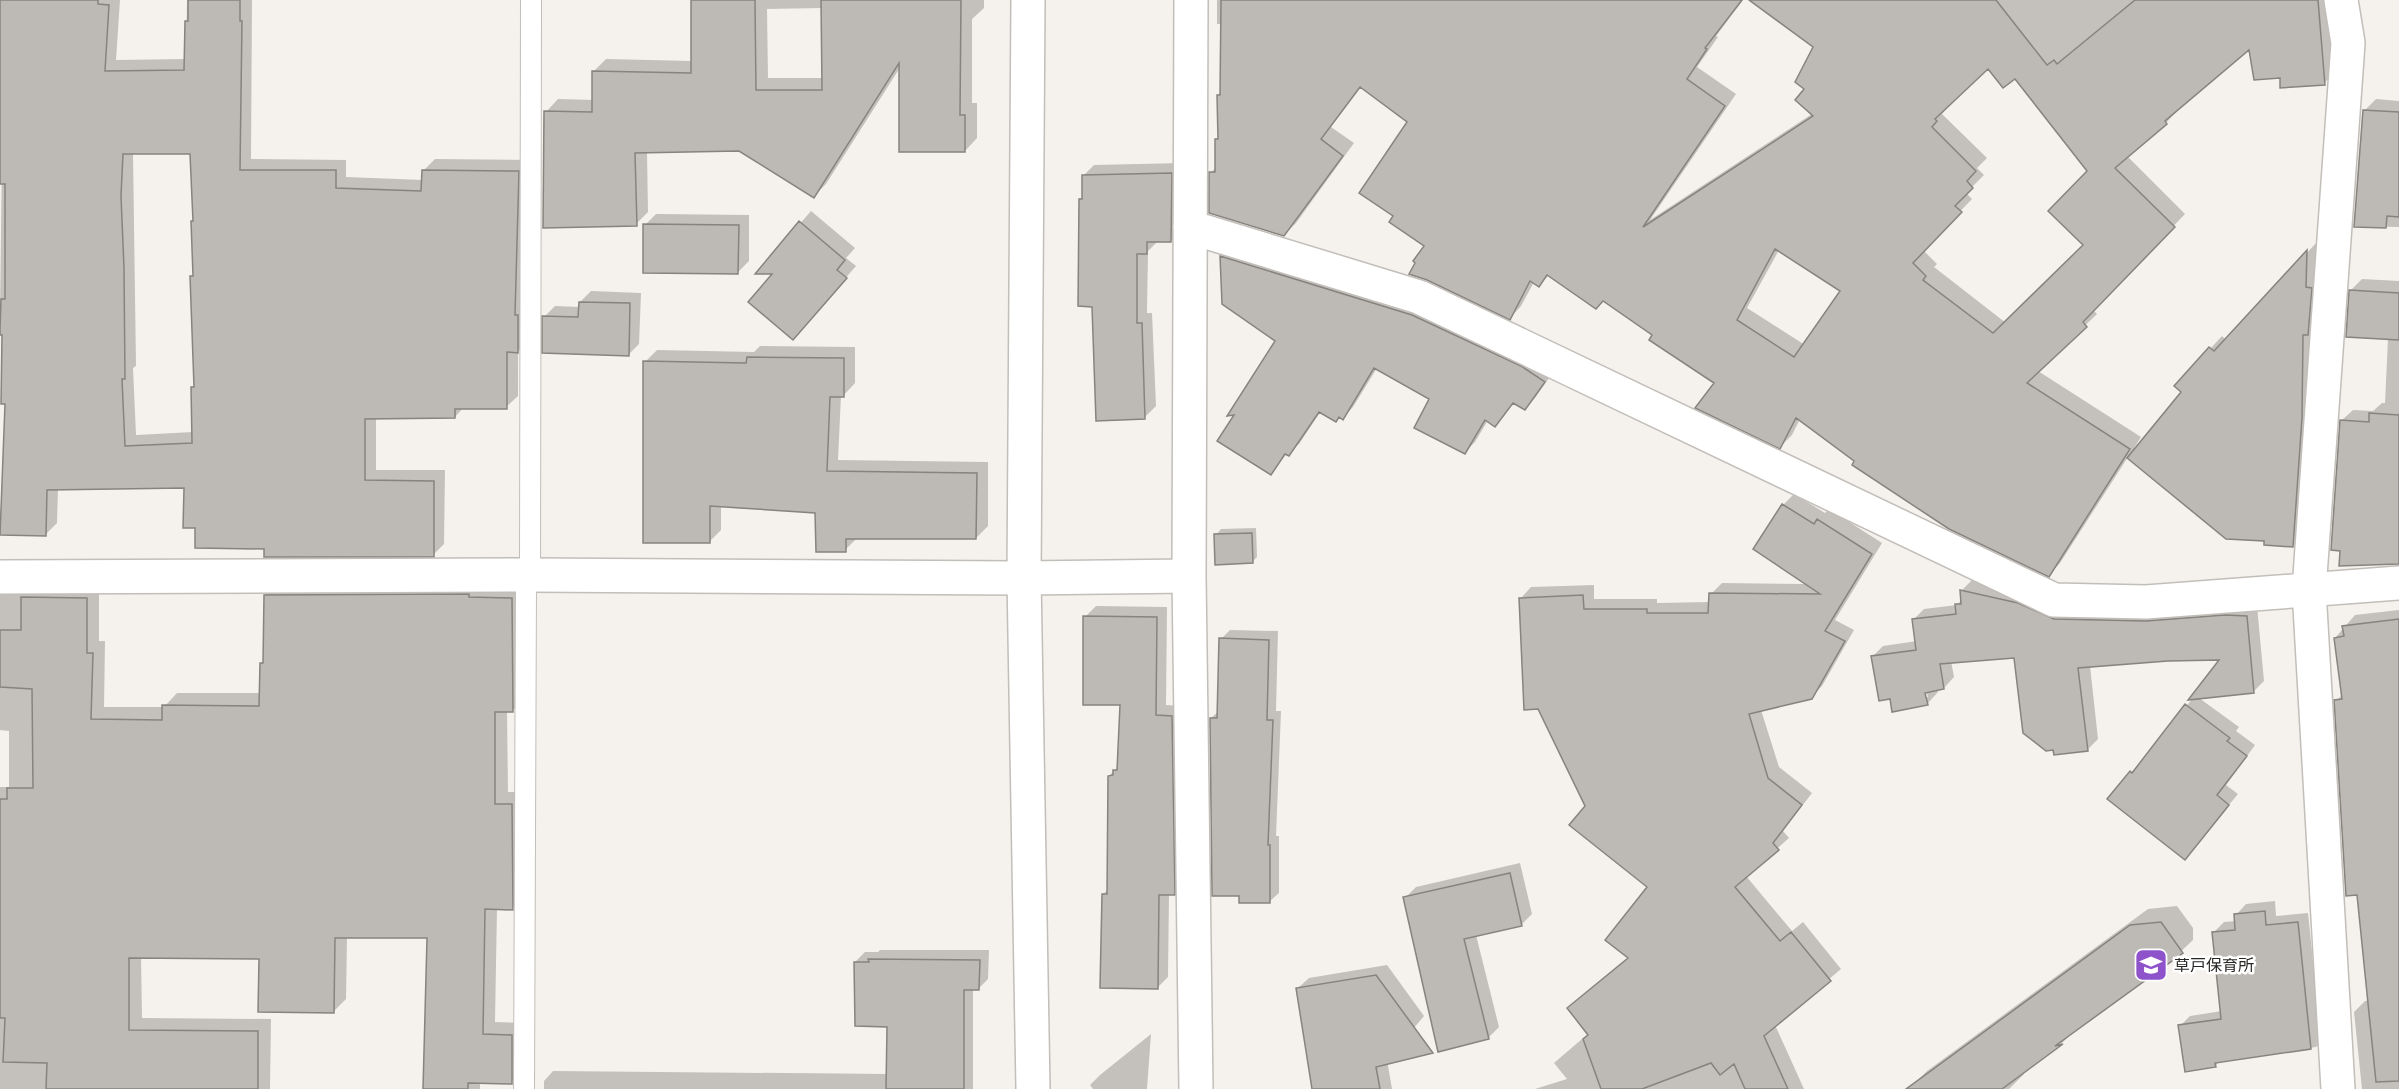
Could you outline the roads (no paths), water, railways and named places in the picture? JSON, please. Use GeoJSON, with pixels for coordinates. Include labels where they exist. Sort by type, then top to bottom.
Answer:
{"type":"FeatureCollection","features":[{"type":"Feature","properties":{"kind":"street"},"geometry":{"type":"LineString","coordinates":[[1028,0],[1024,578],[1033,1089]]}},
{"type":"Feature","properties":{"kind":"street"},"geometry":{"type":"LineString","coordinates":[[1191,0],[1189,576],[1196,1089]]}},
{"type":"Feature","properties":{"kind":"street"},"geometry":{"type":"LineString","coordinates":[[2338,1089],[2310,590],[2348,43],[2340,0]]}},
{"type":"Feature","properties":{"kind":"street"},"geometry":{"type":"LineString","coordinates":[[1190,226],[1419,297],[2054,600],[2146,602],[2399,583]]}},
{"type":"Feature","properties":{"kind":"street"},"geometry":{"type":"LineString","coordinates":[[0,577],[530,575],[1024,578],[1189,576]]}},
{"type":"Feature","properties":{"kind":"lane"},"geometry":{"type":"LineString","coordinates":[[524,1089],[526,585],[530,575],[531,0]]}},
{"type":"Feature","properties":{"kind":"place","name":"草戸保育所"},"geometry":{"type":"Point","coordinates":[2151,965]}}]}
